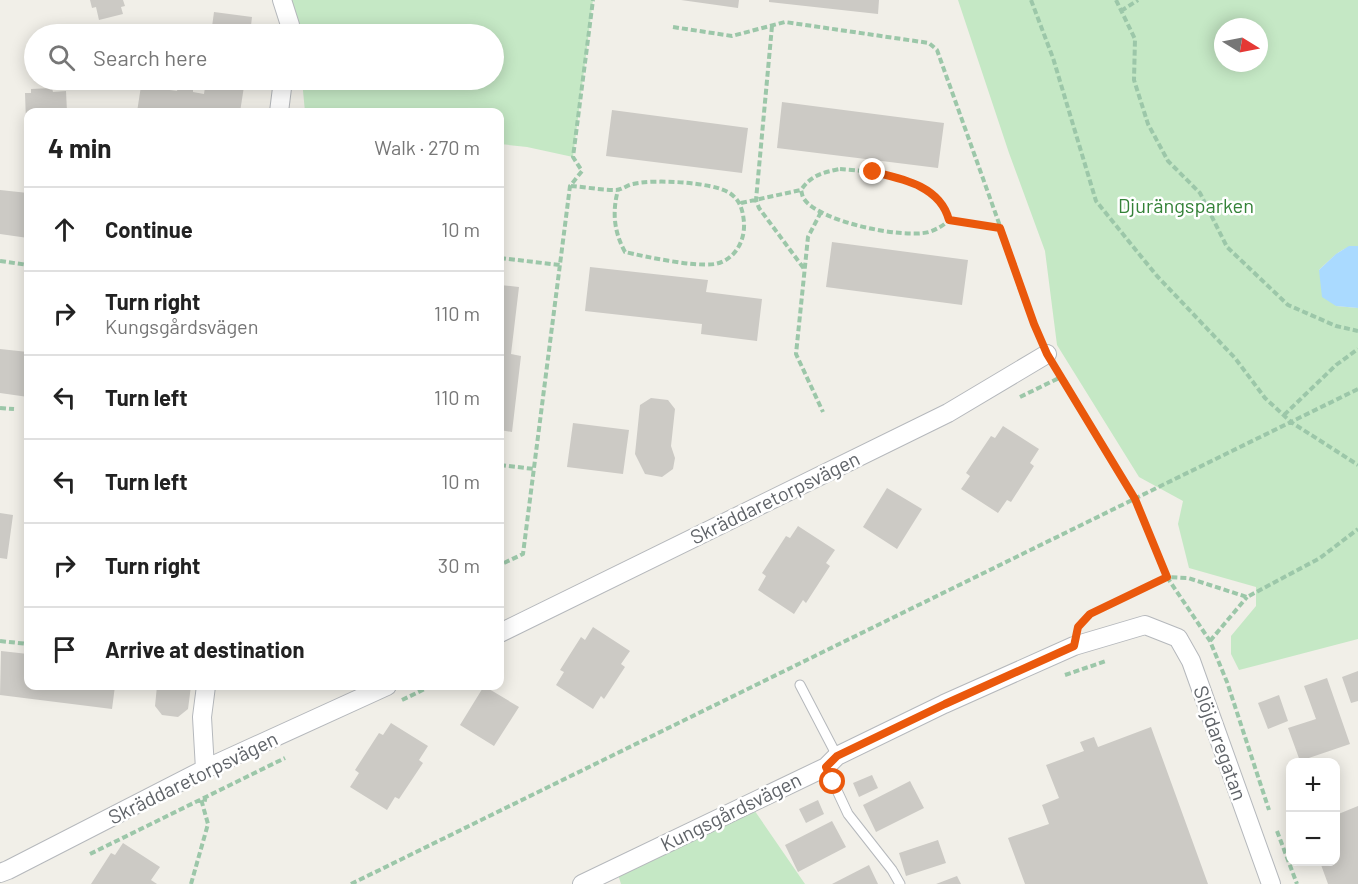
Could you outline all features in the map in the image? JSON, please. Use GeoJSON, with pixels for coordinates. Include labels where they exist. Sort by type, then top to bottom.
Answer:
{"type":"FeatureCollection","features":[{"type":"Feature","properties":{"kind":"street"},"geometry":{"type":"LineString","coordinates":[[282,0],[290,24]]}},
{"type":"Feature","properties":{"kind":"street"},"geometry":{"type":"LineString","coordinates":[[280,108],[282,90]]}},
{"type":"Feature","properties":{"kind":"street","name":"Skräddaretorpsvägen"},"geometry":{"type":"LineString","coordinates":[[504,631],[948,413],[1047,354]]}},
{"type":"Feature","properties":{"kind":"street","name":"Kungsgårdsvägen"},"geometry":{"type":"LineString","coordinates":[[582,884],[945,704],[1074,646],[1145,625]]}},
{"type":"Feature","properties":{"kind":"street","name":"Slöjdaregatan"},"geometry":{"type":"LineString","coordinates":[[1145,625],[1178,638],[1191,661],[1271,884]]}},
{"type":"Feature","properties":{"kind":"street"},"geometry":{"type":"LineString","coordinates":[[205,690],[201,717],[205,769]]}},
{"type":"Feature","properties":{"kind":"street","name":"Skräddaretorpsvägen"},"geometry":{"type":"LineString","coordinates":[[0,873],[205,769],[378,690]]}},
{"type":"Feature","properties":{"kind":"lane"},"geometry":{"type":"LineString","coordinates":[[800,685],[832,761],[848,814],[892,870],[900,884]]}},
{"type":"Feature","properties":{"kind":"path"},"geometry":{"type":"LineString","coordinates":[[504,563],[523,554],[570,186],[582,171],[573,157],[593,0]]}},
{"type":"Feature","properties":{"kind":"path"},"geometry":{"type":"LineString","coordinates":[[1031,0],[1053,58],[1096,201],[1157,276],[1235,358],[1265,398],[1291,422],[1358,465]]}},
{"type":"Feature","properties":{"kind":"path"},"geometry":{"type":"LineString","coordinates":[[1116,0],[1135,39],[1134,80],[1148,124],[1168,161],[1200,194],[1227,247],[1288,305],[1336,326],[1358,331]]}},
{"type":"Feature","properties":{"kind":"path"},"geometry":{"type":"LineString","coordinates":[[1121,10],[1138,0]]}},
{"type":"Feature","properties":{"kind":"path"},"geometry":{"type":"LineString","coordinates":[[673,27],[732,36],[784,22],[929,43],[937,50],[1034,324],[1047,354],[1135,499],[1167,577],[1210,640],[1227,682],[1271,815]]}},
{"type":"Feature","properties":{"kind":"path"},"geometry":{"type":"LineString","coordinates":[[772,26],[756,200],[759,208],[805,270]]}},
{"type":"Feature","properties":{"kind":"path"},"geometry":{"type":"LineString","coordinates":[[741,204],[801,190],[806,182],[819,173],[840,169],[873,172],[907,180],[931,192],[946,211],[949,220]]}},
{"type":"Feature","properties":{"kind":"path"},"geometry":{"type":"LineString","coordinates":[[570,186],[618,190],[633,184],[669,182],[706,186],[728,192],[741,204],[744,225],[740,246],[730,256],[716,264],[692,263],[625,252],[617,238],[614,214],[618,190]]}},
{"type":"Feature","properties":{"kind":"path"},"geometry":{"type":"LineString","coordinates":[[801,190],[804,200],[821,212],[849,224],[890,232],[926,233],[949,220],[1000,228]]}},
{"type":"Feature","properties":{"kind":"path"},"geometry":{"type":"LineString","coordinates":[[821,212],[808,237],[796,354],[823,412]]}},
{"type":"Feature","properties":{"kind":"path"},"geometry":{"type":"LineString","coordinates":[[504,258],[560,265]]}},
{"type":"Feature","properties":{"kind":"path"},"geometry":{"type":"LineString","coordinates":[[0,261],[24,264]]}},
{"type":"Feature","properties":{"kind":"path"},"geometry":{"type":"LineString","coordinates":[[1284,416],[1336,365],[1358,349]]}},
{"type":"Feature","properties":{"kind":"path"},"geometry":{"type":"LineString","coordinates":[[351,884],[1358,389]]}},
{"type":"Feature","properties":{"kind":"path"},"geometry":{"type":"LineString","coordinates":[[0,408],[14,409]]}},
{"type":"Feature","properties":{"kind":"path"},"geometry":{"type":"LineString","coordinates":[[504,465],[534,469]]}},
{"type":"Feature","properties":{"kind":"path"},"geometry":{"type":"LineString","coordinates":[[1210,640],[1247,597],[1320,558],[1358,529]]}},
{"type":"Feature","properties":{"kind":"path"},"geometry":{"type":"LineString","coordinates":[[1074,646],[1078,627],[1090,614],[1167,577],[1188,578],[1247,597]]}},
{"type":"Feature","properties":{"kind":"path"},"geometry":{"type":"LineString","coordinates":[[0,641],[24,644]]}},
{"type":"Feature","properties":{"kind":"path"},"geometry":{"type":"LineString","coordinates":[[1062,676],[1107,660]]}},
{"type":"Feature","properties":{"kind":"path"},"geometry":{"type":"LineString","coordinates":[[399,702],[423,690]]}},
{"type":"Feature","properties":{"kind":"path"},"geometry":{"type":"LineString","coordinates":[[87,856],[292,755]]}},
{"type":"Feature","properties":{"kind":"path"},"geometry":{"type":"LineString","coordinates":[[201,800],[207,800]]}},
{"type":"Feature","properties":{"kind":"path"},"geometry":{"type":"LineString","coordinates":[[191,884],[208,824],[201,800]]}},
{"type":"Feature","properties":{"kind":"path"},"geometry":{"type":"LineString","coordinates":[[1275,825],[1297,884]]}},
{"type":"Feature","properties":{"kind":"green space"},"geometry":{"type":"Polygon","coordinates":[[[287,0],[593,0],[573,157],[504,144],[504,108],[305,108],[303,90],[504,90],[504,24],[296,24],[287,0]]]}},
{"type":"Feature","properties":{"kind":"green space","name":"Djurängsparken"},"geometry":{"type":"Polygon","coordinates":[[[958,0],[1358,0],[1358,246],[1341,251],[1319,270],[1336,306],[1358,308],[1358,639],[1239,670],[1231,654],[1231,636],[1256,606],[1256,587],[1189,568],[1178,524],[1183,501],[1139,477],[1057,345],[1045,251],[1009,153],[958,0]]]}},
{"type":"Feature","properties":{"kind":"green space"},"geometry":{"type":"Polygon","coordinates":[[[750,804],[805,884],[621,884],[616,868],[750,804]]]}},
{"type":"Feature","properties":{"kind":"water"},"geometry":{"type":"Polygon","coordinates":[[[1349,246],[1358,246],[1358,308],[1336,306],[1322,297],[1319,270],[1336,254],[1349,246]]]}},
{"type":"Feature","properties":{"kind":"building"},"geometry":{"type":"Polygon","coordinates":[[[90,0],[123,0],[125,6],[121,7],[123,14],[99,20],[96,7],[92,8],[90,0]]]}},
{"type":"Feature","properties":{"kind":"building"},"geometry":{"type":"Polygon","coordinates":[[[681,0],[739,0],[738,8],[681,0]]]}},
{"type":"Feature","properties":{"kind":"building"},"geometry":{"type":"Polygon","coordinates":[[[769,0],[879,0],[878,14],[769,2],[769,0]]]}},
{"type":"Feature","properties":{"kind":"building"},"geometry":{"type":"Polygon","coordinates":[[[214,12],[252,17],[251,24],[212,24],[214,12]]]}},
{"type":"Feature","properties":{"kind":"building"},"geometry":{"type":"Polygon","coordinates":[[[31,90],[66,91],[67,108],[26,108],[25,93],[31,93],[31,90]]]}},
{"type":"Feature","properties":{"kind":"building"},"geometry":{"type":"Polygon","coordinates":[[[140,90],[193,90],[193,92],[204,94],[205,90],[243,90],[241,108],[138,108],[140,90]]]}},
{"type":"Feature","properties":{"kind":"building"},"geometry":{"type":"Polygon","coordinates":[[[782,102],[944,123],[938,168],[777,148],[782,102]]]}},
{"type":"Feature","properties":{"kind":"building"},"geometry":{"type":"Polygon","coordinates":[[[612,110],[748,128],[742,173],[606,156],[612,110]]]}},
{"type":"Feature","properties":{"kind":"building"},"geometry":{"type":"Polygon","coordinates":[[[0,190],[24,193],[24,237],[0,234],[0,190]]]}},
{"type":"Feature","properties":{"kind":"building"},"geometry":{"type":"Polygon","coordinates":[[[832,242],[968,260],[962,305],[826,287],[832,242]]]}},
{"type":"Feature","properties":{"kind":"building"},"geometry":{"type":"Polygon","coordinates":[[[590,267],[708,280],[706,292],[762,299],[757,341],[701,334],[702,324],[585,311],[590,267]]]}},
{"type":"Feature","properties":{"kind":"building"},"geometry":{"type":"Polygon","coordinates":[[[504,285],[519,287],[511,354],[521,356],[512,432],[504,431],[504,285]]]}},
{"type":"Feature","properties":{"kind":"building"},"geometry":{"type":"Polygon","coordinates":[[[0,349],[24,352],[24,396],[0,393],[0,349]]]}},
{"type":"Feature","properties":{"kind":"building"},"geometry":{"type":"Polygon","coordinates":[[[651,398],[668,400],[675,409],[671,446],[675,458],[673,469],[662,477],[645,474],[635,454],[640,405],[651,398]]]}},
{"type":"Feature","properties":{"kind":"building"},"geometry":{"type":"Polygon","coordinates":[[[573,423],[629,430],[623,474],[567,467],[573,423]]]}},
{"type":"Feature","properties":{"kind":"building"},"geometry":{"type":"Polygon","coordinates":[[[1003,426],[1039,449],[1030,463],[1034,466],[1011,502],[1007,500],[998,513],[961,489],[970,476],[966,473],[991,436],[995,438],[1003,426]]]}},
{"type":"Feature","properties":{"kind":"building"},"geometry":{"type":"Polygon","coordinates":[[[887,488],[922,509],[897,549],[863,527],[887,488]]]}},
{"type":"Feature","properties":{"kind":"building"},"geometry":{"type":"Polygon","coordinates":[[[0,513],[13,515],[7,559],[0,558],[0,513]]]}},
{"type":"Feature","properties":{"kind":"building"},"geometry":{"type":"Polygon","coordinates":[[[798,526],[835,550],[826,563],[830,566],[806,603],[803,600],[794,614],[758,590],[766,576],[762,573],[786,536],[790,538],[798,526]]]}},
{"type":"Feature","properties":{"kind":"building"},"geometry":{"type":"Polygon","coordinates":[[[593,627],[630,651],[621,664],[625,667],[604,699],[601,696],[593,709],[556,685],[564,672],[560,670],[581,637],[585,640],[593,627]]]}},
{"type":"Feature","properties":{"kind":"building"},"geometry":{"type":"Polygon","coordinates":[[[1,651],[24,654],[24,690],[114,690],[112,709],[0,695],[1,651]]]}},
{"type":"Feature","properties":{"kind":"building"},"geometry":{"type":"Polygon","coordinates":[[[1358,671],[1358,701],[1351,703],[1342,677],[1358,671]]]}},
{"type":"Feature","properties":{"kind":"building"},"geometry":{"type":"Polygon","coordinates":[[[1327,678],[1350,744],[1309,758],[1299,758],[1288,728],[1316,719],[1304,686],[1327,678]]]}},
{"type":"Feature","properties":{"kind":"building"},"geometry":{"type":"Polygon","coordinates":[[[157,690],[190,690],[188,709],[178,717],[162,715],[155,706],[157,690]]]}},
{"type":"Feature","properties":{"kind":"building"},"geometry":{"type":"Polygon","coordinates":[[[482,690],[491,690],[519,707],[494,746],[460,725],[482,690]]]}},
{"type":"Feature","properties":{"kind":"building"},"geometry":{"type":"Polygon","coordinates":[[[1279,695],[1288,721],[1268,729],[1258,703],[1279,695]]]}},
{"type":"Feature","properties":{"kind":"building"},"geometry":{"type":"Polygon","coordinates":[[[391,723],[428,746],[419,760],[423,763],[399,799],[395,797],[387,810],[350,787],[359,773],[355,770],[379,733],[383,735],[391,723]]]}},
{"type":"Feature","properties":{"kind":"building"},"geometry":{"type":"Polygon","coordinates":[[[1151,727],[1208,884],[1025,884],[1008,838],[1049,824],[1042,805],[1059,798],[1046,765],[1084,751],[1080,742],[1094,737],[1098,747],[1151,727]]]}},
{"type":"Feature","properties":{"kind":"building"},"geometry":{"type":"Polygon","coordinates":[[[872,775],[878,788],[859,797],[853,783],[872,775]]]}},
{"type":"Feature","properties":{"kind":"building"},"geometry":{"type":"Polygon","coordinates":[[[910,781],[924,808],[876,832],[863,805],[910,781]]]}},
{"type":"Feature","properties":{"kind":"building"},"geometry":{"type":"Polygon","coordinates":[[[818,800],[824,814],[806,823],[799,809],[818,800]]]}},
{"type":"Feature","properties":{"kind":"building"},"geometry":{"type":"Polygon","coordinates":[[[1358,806],[1358,884],[1328,884],[1321,866],[1340,866],[1340,813],[1358,806]]]}},
{"type":"Feature","properties":{"kind":"building"},"geometry":{"type":"Polygon","coordinates":[[[832,821],[846,847],[798,872],[785,845],[832,821]]]}},
{"type":"Feature","properties":{"kind":"building"},"geometry":{"type":"Polygon","coordinates":[[[938,840],[946,863],[906,876],[899,853],[938,840]]]}},
{"type":"Feature","properties":{"kind":"building"},"geometry":{"type":"Polygon","coordinates":[[[123,843],[160,867],[151,880],[157,884],[91,884],[111,853],[115,855],[123,843]]]}},
{"type":"Feature","properties":{"kind":"building"},"geometry":{"type":"Polygon","coordinates":[[[869,865],[878,884],[832,884],[869,865]]]}},
{"type":"Feature","properties":{"kind":"building"},"geometry":{"type":"Polygon","coordinates":[[[957,876],[961,884],[936,884],[957,876]]]}},
{"type":"Feature","properties":{"kind":"route"},"geometry":{"type":"LineString","coordinates":[[833,782],[826,767],[837,756],[1074,646],[1078,627],[1090,614],[1167,577],[1135,499],[1047,354],[1000,228],[949,220],[946,211],[931,192],[907,180],[873,172]]}}]}
